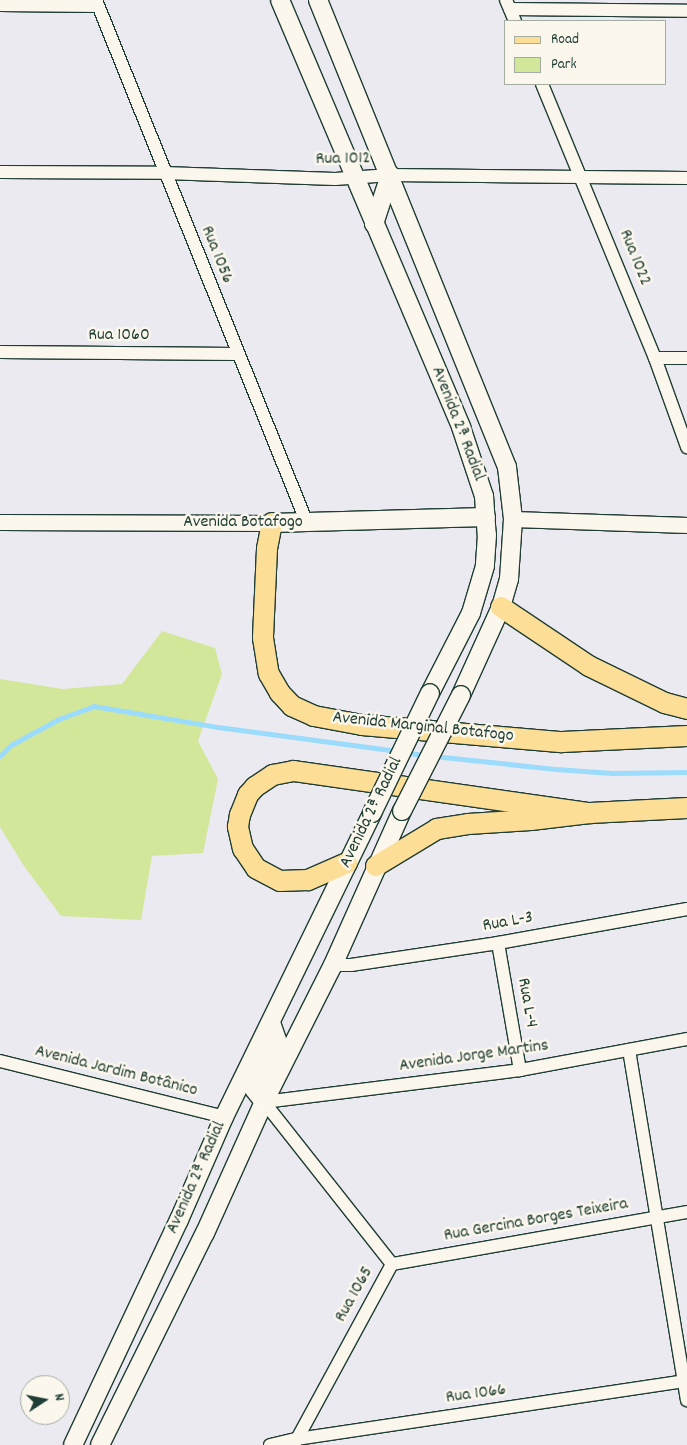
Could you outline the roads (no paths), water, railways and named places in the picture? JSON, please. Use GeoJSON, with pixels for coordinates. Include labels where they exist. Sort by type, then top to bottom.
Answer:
{"type":"FeatureCollection","features":[{"type":"Feature","properties":{"kind":"main road","name":"Avenida 2ª Radial"},"geometry":{"type":"LineString","coordinates":[[73,1445],[179,1220],[224,1117],[471,613],[485,566],[486,517],[484,496],[461,427],[280,0]]}},
{"type":"Feature","properties":{"kind":"main road","name":"Avenida 2ª Radial"},"geometry":{"type":"LineString","coordinates":[[100,1445],[205,1233],[264,1102],[333,965],[402,811],[461,695],[502,607],[509,578],[514,518],[507,467],[318,0]]}},
{"type":"Feature","properties":{"kind":"main road"},"geometry":{"type":"LineString","coordinates":[[374,224],[390,175]]}},
{"type":"Feature","properties":{"kind":"main road","name":"Avenida Botafogo"},"geometry":{"type":"LineString","coordinates":[[272,523],[486,517]]}},
{"type":"Feature","properties":{"kind":"main road","name":"Avenida Marginal Botafogo"},"geometry":{"type":"LineString","coordinates":[[272,523],[266,549],[263,638],[269,674],[280,694],[292,706],[314,716],[362,725],[562,742],[687,736]]}},
{"type":"Feature","properties":{"kind":"main road"},"geometry":{"type":"LineString","coordinates":[[502,607],[589,666],[665,703],[687,709]]}},
{"type":"Feature","properties":{"kind":"main road"},"geometry":{"type":"LineString","coordinates":[[347,863],[308,880],[280,881],[256,868],[243,849],[238,827],[240,815],[248,795],[263,780],[273,775],[294,771],[590,812]]}},
{"type":"Feature","properties":{"kind":"main road"},"geometry":{"type":"LineString","coordinates":[[376,866],[437,829],[468,824],[530,820],[590,812],[687,808]]}},
{"type":"Feature","properties":{"kind":"main road"},"geometry":{"type":"LineString","coordinates":[[264,1102],[254,1089],[277,1040],[271,1023]]}},
{"type":"Feature","properties":{"kind":"street"},"geometry":{"type":"LineString","coordinates":[[0,5],[97,3]]}},
{"type":"Feature","properties":{"kind":"street","name":"Rua 1056"},"geometry":{"type":"LineString","coordinates":[[97,3],[164,173],[308,523]]}},
{"type":"Feature","properties":{"kind":"street"},"geometry":{"type":"LineString","coordinates":[[510,10],[687,11]]}},
{"type":"Feature","properties":{"kind":"street","name":"Rua 1022"},"geometry":{"type":"LineString","coordinates":[[542,85],[583,178],[655,358],[687,447]]}},
{"type":"Feature","properties":{"kind":"street","name":"Rua 1012"},"geometry":{"type":"LineString","coordinates":[[0,172],[164,173],[355,178],[390,175],[687,178]]}},
{"type":"Feature","properties":{"kind":"street","name":"Rua 1060"},"geometry":{"type":"LineString","coordinates":[[0,352],[238,354]]}},
{"type":"Feature","properties":{"kind":"street"},"geometry":{"type":"LineString","coordinates":[[655,358],[687,358]]}},
{"type":"Feature","properties":{"kind":"street"},"geometry":{"type":"LineString","coordinates":[[514,518],[687,525]]}},
{"type":"Feature","properties":{"kind":"street","name":"Avenida Botafogo"},"geometry":{"type":"LineString","coordinates":[[0,522],[272,523]]}},
{"type":"Feature","properties":{"kind":"street","name":"Rua L-3"},"geometry":{"type":"LineString","coordinates":[[333,965],[351,965],[498,943],[687,909]]}},
{"type":"Feature","properties":{"kind":"street","name":"Rua L-4"},"geometry":{"type":"LineString","coordinates":[[498,943],[520,1070]]}},
{"type":"Feature","properties":{"kind":"street","name":"Avenida Jorge Martins"},"geometry":{"type":"LineString","coordinates":[[264,1102],[520,1070],[687,1039]]}},
{"type":"Feature","properties":{"kind":"street"},"geometry":{"type":"LineString","coordinates":[[629,1050],[687,1400]]}},
{"type":"Feature","properties":{"kind":"street","name":"Avenida Jardim Botânico"},"geometry":{"type":"LineString","coordinates":[[0,1061],[224,1117]]}},
{"type":"Feature","properties":{"kind":"street","name":"Rua 1065"},"geometry":{"type":"LineString","coordinates":[[264,1102],[392,1264],[295,1442]]}},
{"type":"Feature","properties":{"kind":"street","name":"Rua Gercina Borges Teixeira"},"geometry":{"type":"LineString","coordinates":[[392,1264],[687,1212]]}},
{"type":"Feature","properties":{"kind":"street","name":"Rua 1066"},"geometry":{"type":"LineString","coordinates":[[270,1445],[685,1382]]}},
{"type":"Feature","properties":{"kind":"waterway"},"geometry":{"type":"LineString","coordinates":[[0,756],[11,745],[59,719],[94,706],[218,727],[397,751]]}},
{"type":"Feature","properties":{"kind":"waterway"},"geometry":{"type":"LineString","coordinates":[[407,753],[426,755]]}},
{"type":"Feature","properties":{"kind":"waterway"},"geometry":{"type":"LineString","coordinates":[[434,756],[612,773],[687,772]]}}]}
